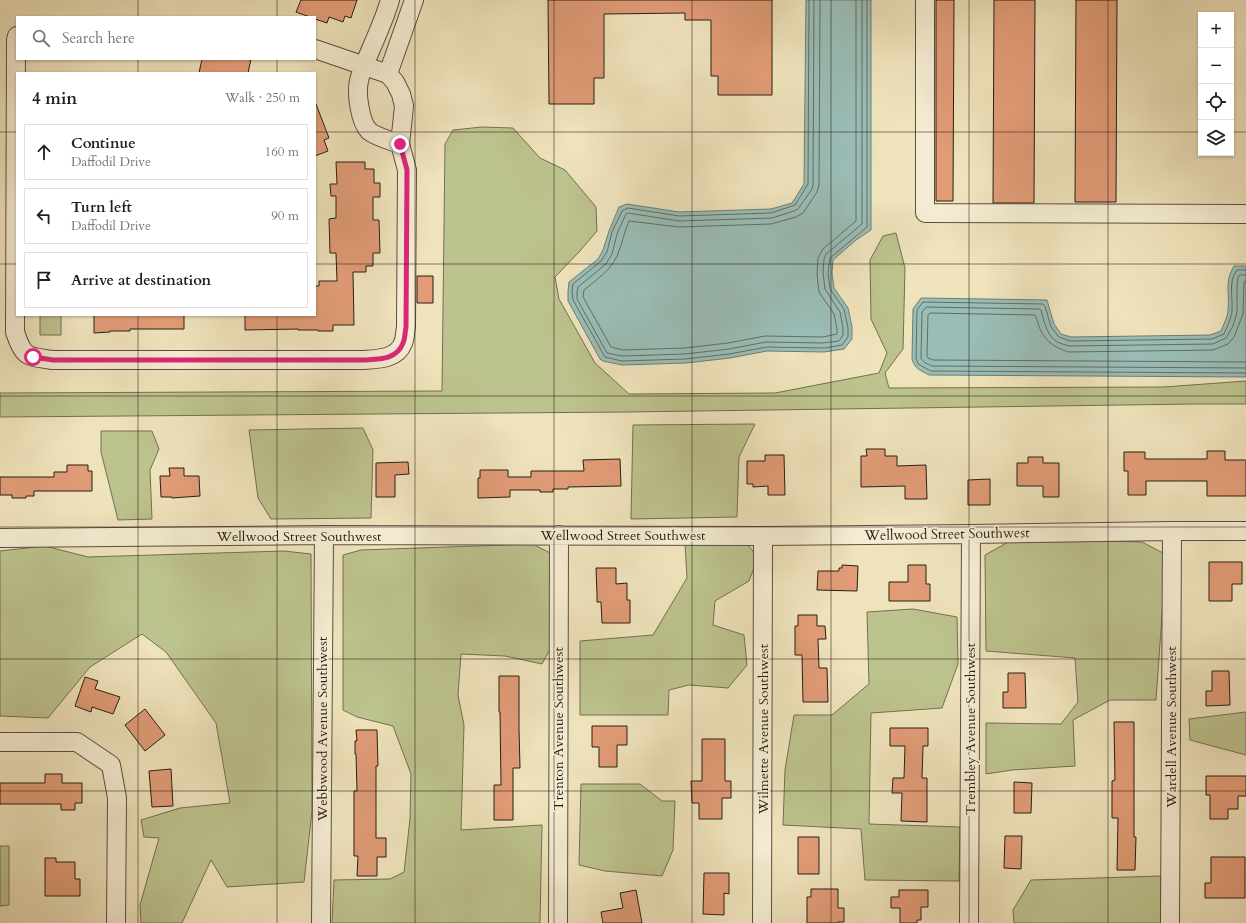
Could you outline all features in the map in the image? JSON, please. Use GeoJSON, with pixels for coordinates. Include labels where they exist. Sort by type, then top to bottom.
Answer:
{"type":"FeatureCollection","features":[{"type":"Feature","properties":{"kind":"street"},"geometry":{"type":"LineString","coordinates":[[390,0],[359,81],[358,103],[362,117],[369,131],[400,144]]}},
{"type":"Feature","properties":{"kind":"street"},"geometry":{"type":"LineString","coordinates":[[388,74],[414,0]]}},
{"type":"Feature","properties":{"kind":"street"},"geometry":{"type":"LineString","coordinates":[[925,0],[925,213],[1246,214]]}},
{"type":"Feature","properties":{"kind":"street"},"geometry":{"type":"LineString","coordinates":[[16,40],[15,332],[19,345],[24,353],[33,357],[53,360],[364,360],[384,358],[397,353],[403,343],[406,327],[407,170],[400,144],[404,106],[401,94],[388,74],[316,49]]}},
{"type":"Feature","properties":{"kind":"street","name":"Wellwood Street Southwest"},"geometry":{"type":"LineString","coordinates":[[0,538],[324,535],[763,536],[1246,530]]}},
{"type":"Feature","properties":{"kind":"street","name":"Wardell Avenue Southwest"},"geometry":{"type":"LineString","coordinates":[[1170,923],[1172,531]]}},
{"type":"Feature","properties":{"kind":"street","name":"Trembley Avenue Southwest"},"geometry":{"type":"LineString","coordinates":[[969,923],[971,534]]}},
{"type":"Feature","properties":{"kind":"street","name":"Webbwood Avenue Southwest"},"geometry":{"type":"LineString","coordinates":[[321,923],[324,535]]}},
{"type":"Feature","properties":{"kind":"street","name":"Trenton Avenue Southwest"},"geometry":{"type":"LineString","coordinates":[[558,923],[559,535]]}},
{"type":"Feature","properties":{"kind":"street","name":"Wilmette Avenue Southwest"},"geometry":{"type":"LineString","coordinates":[[762,923],[763,536]]}},
{"type":"Feature","properties":{"kind":"street"},"geometry":{"type":"LineString","coordinates":[[0,742],[77,742],[110,765],[117,798],[116,923]]}},
{"type":"Feature","properties":{"kind":"green space"},"geometry":{"type":"Polygon","coordinates":[[[482,127],[513,128],[540,158],[565,170],[596,207],[597,231],[555,277],[559,299],[595,363],[629,394],[775,393],[879,373],[887,353],[871,319],[870,260],[883,236],[896,233],[905,268],[903,349],[885,373],[889,388],[1164,387],[1246,381],[1246,404],[627,412],[0,417],[0,393],[442,391],[445,144],[453,130],[482,127]]]}},
{"type":"Feature","properties":{"kind":"green space"},"geometry":{"type":"Polygon","coordinates":[[[40,316],[61,316],[61,335],[40,335],[40,316]]]}},
{"type":"Feature","properties":{"kind":"green space"},"geometry":{"type":"Polygon","coordinates":[[[755,424],[739,457],[737,517],[631,519],[633,425],[755,424]]]}},
{"type":"Feature","properties":{"kind":"green space"},"geometry":{"type":"Polygon","coordinates":[[[363,428],[373,450],[371,518],[271,519],[258,498],[249,430],[363,428]]]}},
{"type":"Feature","properties":{"kind":"green space"},"geometry":{"type":"Polygon","coordinates":[[[101,431],[152,431],[159,449],[150,470],[152,519],[118,520],[101,452],[101,431]]]}},
{"type":"Feature","properties":{"kind":"green space"},"geometry":{"type":"Polygon","coordinates":[[[1052,540],[1142,542],[1163,553],[1165,573],[1156,700],[1110,700],[1073,720],[1075,766],[1012,770],[986,774],[986,723],[1061,724],[1078,702],[1075,658],[986,651],[985,555],[1010,541],[1052,540]]]}},
{"type":"Feature","properties":{"kind":"green space"},"geometry":{"type":"Polygon","coordinates":[[[685,543],[747,544],[758,557],[749,581],[715,601],[713,625],[744,635],[747,665],[728,688],[689,685],[669,690],[668,715],[580,715],[580,641],[653,635],[687,578],[685,543]]]}},
{"type":"Feature","properties":{"kind":"green space"},"geometry":{"type":"Polygon","coordinates":[[[533,544],[552,554],[554,642],[542,664],[505,656],[461,654],[458,695],[464,725],[461,830],[542,825],[540,923],[332,923],[334,880],[390,879],[404,872],[410,819],[411,774],[393,726],[357,717],[343,710],[343,555],[361,550],[533,544]]]}},
{"type":"Feature","properties":{"kind":"green space"},"geometry":{"type":"Polygon","coordinates":[[[45,546],[88,557],[284,551],[311,554],[312,811],[304,882],[227,887],[211,860],[182,923],[141,923],[140,905],[159,838],[144,837],[141,820],[180,808],[230,803],[216,723],[166,652],[142,634],[90,667],[48,718],[0,716],[0,551],[45,546]]]}},
{"type":"Feature","properties":{"kind":"green space"},"geometry":{"type":"Polygon","coordinates":[[[913,609],[957,617],[958,664],[942,708],[871,713],[869,824],[960,827],[959,881],[865,880],[861,829],[783,825],[785,770],[794,715],[832,715],[869,684],[867,612],[913,609]]]}},
{"type":"Feature","properties":{"kind":"green space"},"geometry":{"type":"Polygon","coordinates":[[[1246,712],[1246,755],[1190,740],[1189,719],[1246,712]]]}},
{"type":"Feature","properties":{"kind":"green space"},"geometry":{"type":"Polygon","coordinates":[[[581,784],[640,784],[662,801],[675,801],[673,850],[662,876],[605,871],[579,865],[581,784]]]}},
{"type":"Feature","properties":{"kind":"green space"},"geometry":{"type":"Polygon","coordinates":[[[0,846],[9,846],[9,905],[0,906],[0,846]]]}},
{"type":"Feature","properties":{"kind":"green space"},"geometry":{"type":"Polygon","coordinates":[[[1161,876],[1161,923],[1014,923],[1013,910],[1031,880],[1161,876]]]}},
{"type":"Feature","properties":{"kind":"water"},"geometry":{"type":"Polygon","coordinates":[[[806,0],[871,0],[871,230],[856,240],[833,260],[832,273],[834,288],[848,308],[852,327],[852,339],[844,349],[824,352],[767,351],[730,358],[686,363],[622,365],[603,361],[600,359],[568,301],[568,291],[569,282],[598,259],[603,250],[619,207],[627,204],[679,212],[771,209],[792,203],[804,184],[806,0]]]}},
{"type":"Feature","properties":{"kind":"water"},"geometry":{"type":"Polygon","coordinates":[[[1234,266],[1246,266],[1246,377],[929,375],[916,367],[912,359],[913,309],[921,298],[1047,300],[1054,324],[1061,334],[1071,337],[1210,335],[1221,331],[1228,313],[1228,283],[1234,266]]]}},
{"type":"Feature","properties":{"kind":"building"},"geometry":{"type":"Polygon","coordinates":[[[301,0],[357,0],[351,18],[345,16],[343,22],[329,17],[327,23],[316,19],[316,16],[307,16],[296,12],[301,0]]]}},
{"type":"Feature","properties":{"kind":"building"},"geometry":{"type":"Polygon","coordinates":[[[548,0],[772,0],[772,95],[718,95],[718,76],[711,76],[711,20],[685,20],[685,13],[604,14],[604,78],[594,78],[594,104],[549,104],[548,0]]]}},
{"type":"Feature","properties":{"kind":"building"},"geometry":{"type":"Polygon","coordinates":[[[936,0],[954,0],[953,201],[936,201],[936,0]]]}},
{"type":"Feature","properties":{"kind":"building"},"geometry":{"type":"Polygon","coordinates":[[[994,0],[1035,0],[1034,203],[993,203],[994,0]]]}},
{"type":"Feature","properties":{"kind":"building"},"geometry":{"type":"Polygon","coordinates":[[[1076,0],[1117,0],[1116,202],[1075,202],[1076,0]]]}},
{"type":"Feature","properties":{"kind":"building"},"geometry":{"type":"Polygon","coordinates":[[[202,60],[251,60],[248,72],[199,72],[202,60]]]}},
{"type":"Feature","properties":{"kind":"building"},"geometry":{"type":"Polygon","coordinates":[[[316,104],[329,138],[324,140],[328,151],[316,156],[316,104]]]}},
{"type":"Feature","properties":{"kind":"building"},"geometry":{"type":"Polygon","coordinates":[[[336,162],[365,162],[365,169],[374,169],[374,183],[380,183],[380,197],[373,197],[373,220],[379,220],[380,253],[373,253],[373,266],[366,266],[366,272],[353,272],[354,325],[333,325],[333,331],[298,329],[245,330],[245,316],[316,316],[316,286],[319,286],[319,281],[337,281],[336,253],[330,253],[329,219],[336,218],[336,196],[331,196],[330,184],[337,184],[336,162]]]}},
{"type":"Feature","properties":{"kind":"building"},"geometry":{"type":"Polygon","coordinates":[[[417,276],[433,276],[433,303],[417,303],[417,276]]]}},
{"type":"Feature","properties":{"kind":"building"},"geometry":{"type":"Polygon","coordinates":[[[94,316],[184,316],[184,329],[130,329],[130,331],[94,333],[94,316]]]}},
{"type":"Feature","properties":{"kind":"building"},"geometry":{"type":"Polygon","coordinates":[[[866,449],[885,449],[885,456],[897,456],[897,466],[926,465],[927,499],[905,499],[905,486],[861,487],[861,456],[867,456],[866,449]]]}},
{"type":"Feature","properties":{"kind":"building"},"geometry":{"type":"Polygon","coordinates":[[[1207,451],[1225,451],[1225,460],[1246,460],[1246,496],[1207,496],[1207,481],[1146,481],[1146,495],[1128,495],[1128,471],[1124,471],[1124,452],[1145,452],[1145,459],[1207,459],[1207,451]]]}},
{"type":"Feature","properties":{"kind":"building"},"geometry":{"type":"Polygon","coordinates":[[[765,455],[784,455],[785,495],[768,495],[768,486],[753,487],[753,484],[747,484],[747,461],[765,461],[765,455]]]}},
{"type":"Feature","properties":{"kind":"building"},"geometry":{"type":"Polygon","coordinates":[[[1028,457],[1043,457],[1043,463],[1059,463],[1059,497],[1043,497],[1043,486],[1017,486],[1017,463],[1028,463],[1028,457]]]}},
{"type":"Feature","properties":{"kind":"building"},"geometry":{"type":"Polygon","coordinates":[[[620,459],[621,486],[568,487],[568,489],[553,489],[553,492],[540,492],[540,490],[510,490],[510,497],[478,498],[478,478],[480,478],[480,470],[508,470],[508,477],[531,477],[531,471],[584,471],[583,460],[620,459]]]}},
{"type":"Feature","properties":{"kind":"building"},"geometry":{"type":"Polygon","coordinates":[[[408,462],[409,474],[395,475],[395,497],[376,497],[376,463],[408,462]]]}},
{"type":"Feature","properties":{"kind":"building"},"geometry":{"type":"Polygon","coordinates":[[[67,465],[88,465],[88,471],[92,471],[92,491],[34,491],[34,496],[26,496],[26,498],[12,498],[12,495],[0,495],[0,477],[54,477],[54,472],[67,472],[67,465]]]}},
{"type":"Feature","properties":{"kind":"building"},"geometry":{"type":"Polygon","coordinates":[[[169,468],[184,468],[184,476],[199,476],[200,496],[172,498],[161,497],[160,476],[170,476],[169,468]]]}},
{"type":"Feature","properties":{"kind":"building"},"geometry":{"type":"Polygon","coordinates":[[[990,479],[990,505],[968,505],[968,480],[990,479]]]}},
{"type":"Feature","properties":{"kind":"building"},"geometry":{"type":"Polygon","coordinates":[[[1209,562],[1242,562],[1242,584],[1232,584],[1232,601],[1209,601],[1209,562]]]}},
{"type":"Feature","properties":{"kind":"building"},"geometry":{"type":"Polygon","coordinates":[[[842,565],[858,566],[857,591],[817,590],[818,571],[839,571],[839,568],[842,568],[842,565]]]}},
{"type":"Feature","properties":{"kind":"building"},"geometry":{"type":"Polygon","coordinates":[[[908,565],[926,565],[926,584],[930,584],[930,601],[889,601],[889,582],[908,582],[908,565]]]}},
{"type":"Feature","properties":{"kind":"building"},"geometry":{"type":"Polygon","coordinates":[[[596,568],[616,568],[616,584],[627,583],[627,600],[630,600],[630,623],[602,623],[601,602],[597,602],[596,568]]]}},
{"type":"Feature","properties":{"kind":"building"},"geometry":{"type":"Polygon","coordinates":[[[798,615],[817,615],[817,626],[825,626],[826,639],[818,639],[819,668],[827,668],[828,702],[803,702],[802,655],[795,655],[795,626],[798,626],[798,615]]]}},
{"type":"Feature","properties":{"kind":"building"},"geometry":{"type":"Polygon","coordinates":[[[1212,671],[1229,671],[1230,705],[1206,706],[1206,691],[1212,691],[1212,671]]]}},
{"type":"Feature","properties":{"kind":"building"},"geometry":{"type":"Polygon","coordinates":[[[1008,673],[1025,673],[1026,708],[1003,708],[1003,692],[1008,692],[1008,673]]]}},
{"type":"Feature","properties":{"kind":"building"},"geometry":{"type":"Polygon","coordinates":[[[499,676],[519,676],[520,768],[513,768],[513,820],[494,820],[494,785],[501,785],[499,676]]]}},
{"type":"Feature","properties":{"kind":"building"},"geometry":{"type":"Polygon","coordinates":[[[85,677],[98,681],[95,689],[120,697],[113,714],[92,707],[91,712],[75,706],[85,677]]]}},
{"type":"Feature","properties":{"kind":"building"},"geometry":{"type":"Polygon","coordinates":[[[145,709],[165,735],[145,751],[125,725],[145,709]]]}},
{"type":"Feature","properties":{"kind":"building"},"geometry":{"type":"Polygon","coordinates":[[[1114,722],[1134,722],[1134,837],[1136,837],[1135,870],[1117,870],[1118,818],[1112,818],[1112,781],[1115,780],[1114,722]]]}},
{"type":"Feature","properties":{"kind":"building"},"geometry":{"type":"Polygon","coordinates":[[[592,726],[627,726],[627,745],[617,745],[617,767],[599,767],[599,747],[592,747],[592,726]]]}},
{"type":"Feature","properties":{"kind":"building"},"geometry":{"type":"Polygon","coordinates":[[[890,728],[928,728],[928,746],[923,746],[922,778],[927,778],[927,822],[901,821],[902,793],[892,793],[893,778],[904,778],[905,746],[890,746],[890,728]]]}},
{"type":"Feature","properties":{"kind":"building"},"geometry":{"type":"Polygon","coordinates":[[[356,730],[377,730],[378,766],[376,766],[376,838],[386,838],[386,857],[377,857],[377,876],[357,876],[358,856],[354,856],[354,791],[357,791],[355,754],[355,741],[357,741],[356,730]]]}},
{"type":"Feature","properties":{"kind":"building"},"geometry":{"type":"Polygon","coordinates":[[[702,739],[725,739],[725,781],[731,781],[731,798],[722,798],[722,819],[699,819],[699,803],[692,803],[691,781],[702,781],[702,739]]]}},
{"type":"Feature","properties":{"kind":"building"},"geometry":{"type":"Polygon","coordinates":[[[171,769],[173,806],[152,807],[149,771],[171,769]]]}},
{"type":"Feature","properties":{"kind":"building"},"geometry":{"type":"Polygon","coordinates":[[[45,774],[62,774],[62,783],[82,783],[82,803],[75,803],[75,810],[61,810],[61,804],[0,804],[0,783],[45,783],[45,774]]]}},
{"type":"Feature","properties":{"kind":"building"},"geometry":{"type":"Polygon","coordinates":[[[1206,776],[1246,776],[1246,796],[1238,796],[1238,809],[1228,809],[1228,819],[1210,819],[1210,795],[1206,795],[1206,776]]]}},
{"type":"Feature","properties":{"kind":"building"},"geometry":{"type":"Polygon","coordinates":[[[1014,782],[1032,783],[1031,813],[1014,813],[1014,782]]]}},
{"type":"Feature","properties":{"kind":"building"},"geometry":{"type":"Polygon","coordinates":[[[1005,836],[1022,836],[1021,869],[1004,868],[1005,836]]]}},
{"type":"Feature","properties":{"kind":"building"},"geometry":{"type":"Polygon","coordinates":[[[798,837],[819,837],[819,874],[798,874],[798,837]]]}},
{"type":"Feature","properties":{"kind":"building"},"geometry":{"type":"Polygon","coordinates":[[[1211,857],[1245,857],[1245,898],[1205,898],[1205,883],[1211,883],[1211,857]]]}},
{"type":"Feature","properties":{"kind":"building"},"geometry":{"type":"Polygon","coordinates":[[[45,858],[56,858],[56,862],[75,862],[75,879],[80,879],[80,896],[45,896],[45,858]]]}},
{"type":"Feature","properties":{"kind":"building"},"geometry":{"type":"Polygon","coordinates":[[[704,873],[729,873],[729,894],[724,893],[724,915],[703,914],[704,873]]]}},
{"type":"Feature","properties":{"kind":"building"},"geometry":{"type":"Polygon","coordinates":[[[811,889],[838,889],[838,908],[844,908],[844,922],[807,923],[807,897],[811,897],[811,889]]]}},
{"type":"Feature","properties":{"kind":"building"},"geometry":{"type":"Polygon","coordinates":[[[636,890],[642,923],[603,923],[601,912],[623,908],[620,893],[636,890]]]}},
{"type":"Feature","properties":{"kind":"building"},"geometry":{"type":"Polygon","coordinates":[[[899,890],[928,890],[928,907],[921,907],[921,920],[917,920],[917,923],[900,923],[900,908],[891,908],[891,897],[899,897],[899,890]]]}},
{"type":"Feature","properties":{"kind":"route"},"geometry":{"type":"LineString","coordinates":[[33,357],[53,360],[364,360],[384,358],[397,353],[403,343],[406,327],[407,170],[400,144]]}}]}
